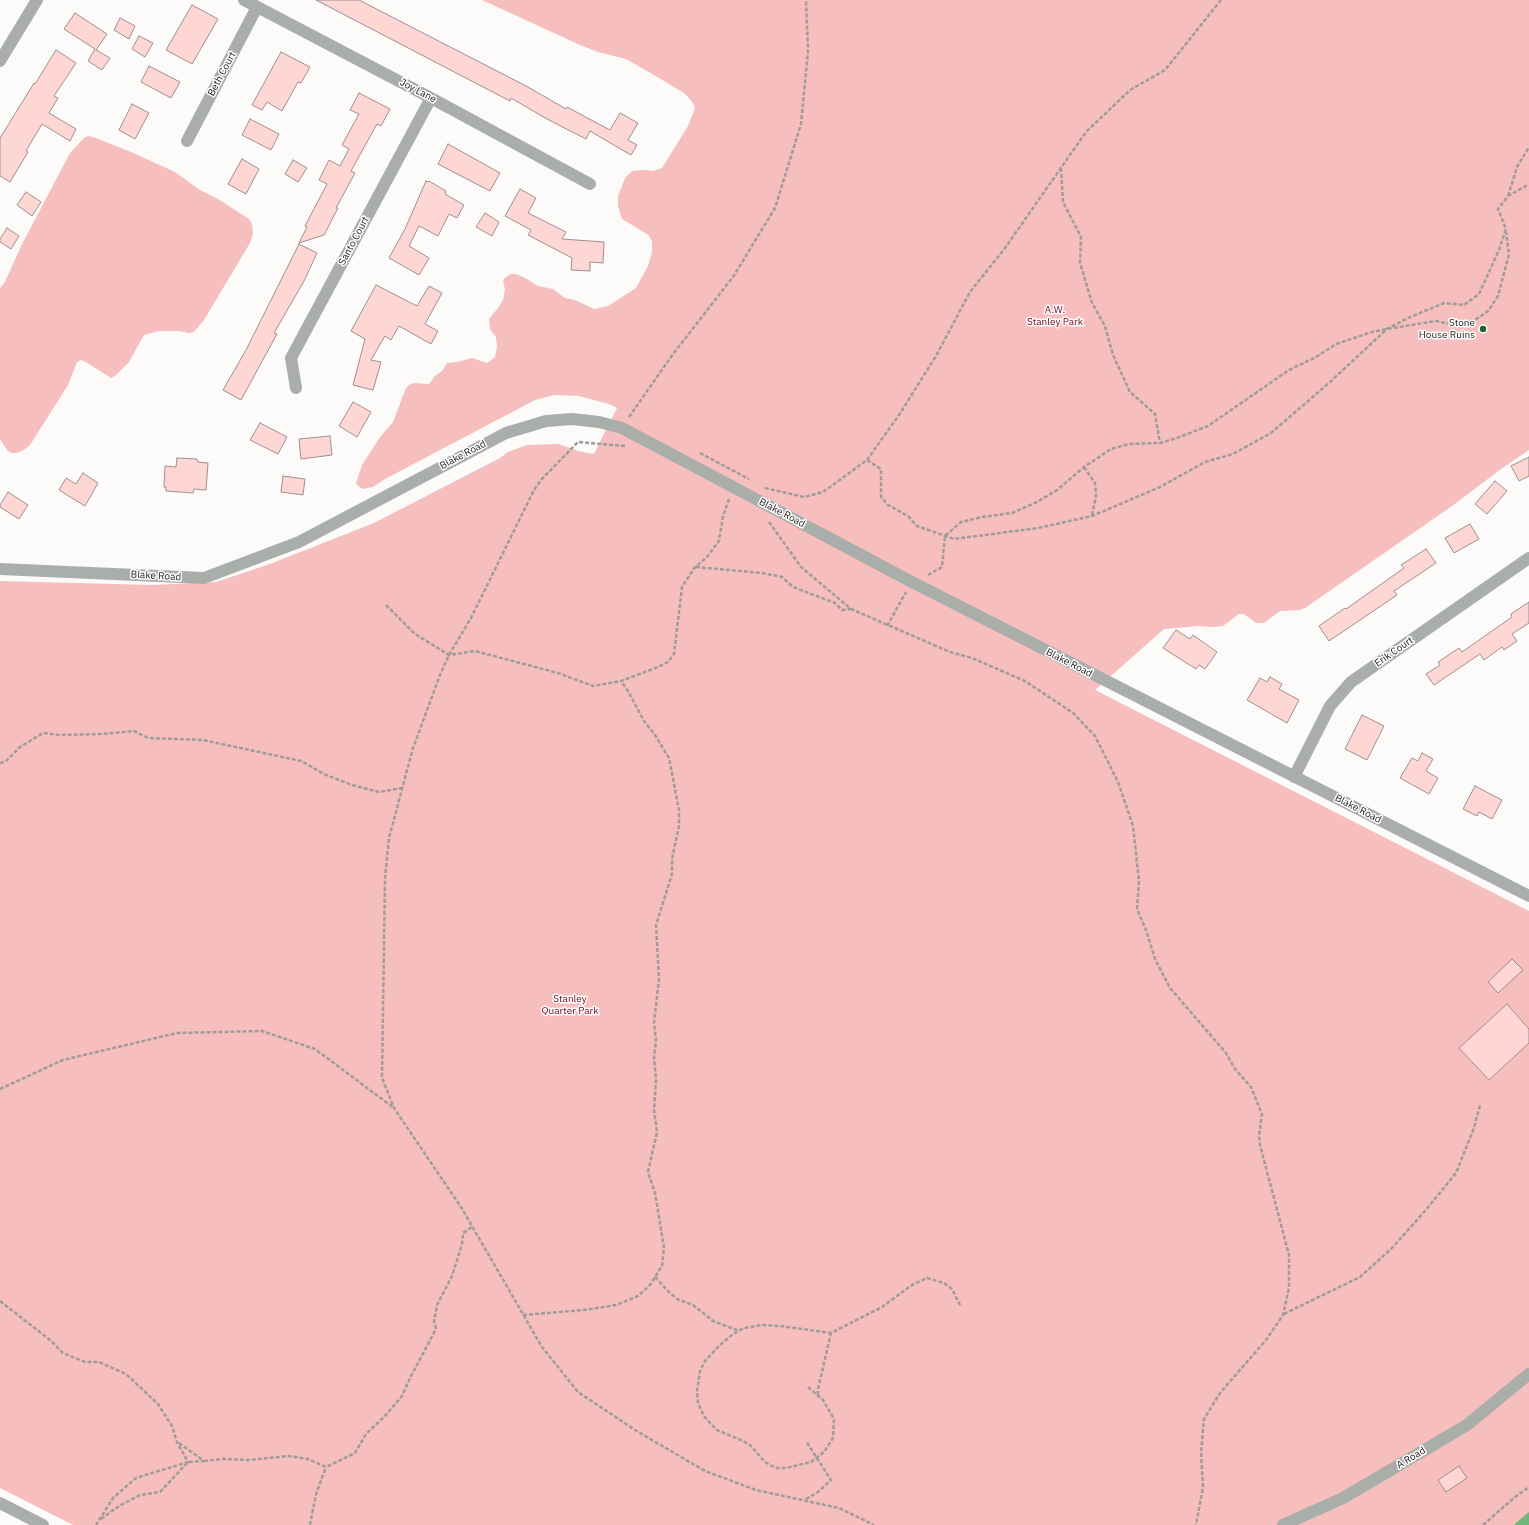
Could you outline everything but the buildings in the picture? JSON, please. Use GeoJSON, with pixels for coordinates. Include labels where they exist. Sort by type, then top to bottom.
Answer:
{"type":"FeatureCollection","features":[{"type":"Feature","properties":{"kind":"street"},"geometry":{"type":"LineString","coordinates":[[0,61],[37,0]]}},
{"type":"Feature","properties":{"kind":"street","name":"Joy Lane"},"geometry":{"type":"LineString","coordinates":[[244,0],[431,98],[590,184]]}},
{"type":"Feature","properties":{"kind":"street","name":"Beth Court"},"geometry":{"type":"LineString","coordinates":[[187,141],[257,7]]}},
{"type":"Feature","properties":{"kind":"street","name":"Santo Court"},"geometry":{"type":"LineString","coordinates":[[296,388],[291,358],[431,98]]}},
{"type":"Feature","properties":{"kind":"street","name":"Blake Road"},"geometry":{"type":"LineString","coordinates":[[0,569],[204,578],[299,542],[506,433],[546,421],[572,419],[599,422],[622,428],[912,582],[1529,896]]}},
{"type":"Feature","properties":{"kind":"street","name":"Erik Court"},"geometry":{"type":"LineString","coordinates":[[1294,777],[1330,706],[1351,682],[1529,558]]}},
{"type":"Feature","properties":{"kind":"street","name":"A Road"},"geometry":{"type":"LineString","coordinates":[[1283,1525],[1343,1498],[1467,1425],[1529,1374]]}},
{"type":"Feature","properties":{"kind":"street"},"geometry":{"type":"LineString","coordinates":[[0,1503],[43,1525]]}},
{"type":"Feature","properties":{"kind":"path"},"geometry":{"type":"LineString","coordinates":[[622,428],[673,354],[733,276],[775,208],[801,124],[808,51],[806,0]]}},
{"type":"Feature","properties":{"kind":"path"},"geometry":{"type":"LineString","coordinates":[[759,484],[766,488],[804,497],[823,492],[867,460],[899,415],[936,356],[970,292],[1005,248],[1086,132],[1130,90],[1165,70],[1221,0]]}},
{"type":"Feature","properties":{"kind":"path"},"geometry":{"type":"LineString","coordinates":[[887,626],[912,582],[920,580],[942,567],[945,536],[961,522],[982,517],[1012,513],[1037,502],[1056,490],[1084,467],[1111,449],[1129,444],[1160,443],[1208,426],[1283,374],[1316,357],[1336,344],[1372,332],[1436,321],[1459,326],[1475,320],[1488,311],[1498,296],[1509,254],[1506,229],[1498,209],[1508,196],[1517,167],[1529,147]]}},
{"type":"Feature","properties":{"kind":"path"},"geometry":{"type":"LineString","coordinates":[[1061,168],[1063,202],[1081,237],[1080,263],[1092,303],[1105,326],[1113,355],[1130,392],[1154,414],[1160,443]]}},
{"type":"Feature","properties":{"kind":"path"},"geometry":{"type":"LineString","coordinates":[[1508,196],[1526,186],[1529,186]]}},
{"type":"Feature","properties":{"kind":"path"},"geometry":{"type":"LineString","coordinates":[[867,460],[881,469],[881,497],[888,505],[908,516],[917,526],[954,539],[1038,528],[1092,516],[1160,487],[1205,462],[1232,454],[1271,432],[1330,382],[1387,329],[1408,318],[1444,303],[1464,305],[1479,294],[1499,250],[1506,229]]}},
{"type":"Feature","properties":{"kind":"path"},"geometry":{"type":"LineString","coordinates":[[632,448],[578,442],[549,470],[534,490],[471,618],[449,655],[412,748],[389,838],[385,878],[382,1078],[394,1108],[461,1207],[542,1347],[578,1392],[635,1430],[705,1472],[756,1490],[839,1508],[874,1525]]}},
{"type":"Feature","properties":{"kind":"path"},"geometry":{"type":"LineString","coordinates":[[686,462],[692,454],[696,452],[707,455],[753,481]]}},
{"type":"Feature","properties":{"kind":"path"},"geometry":{"type":"LineString","coordinates":[[1084,467],[1095,483],[1096,496],[1092,516]]}},
{"type":"Feature","properties":{"kind":"path"},"geometry":{"type":"LineString","coordinates":[[386,605],[415,634],[449,655],[475,651],[558,673],[593,686],[621,681],[668,662],[674,654],[682,586],[695,567],[706,558],[719,541],[723,516],[731,494]]}},
{"type":"Feature","properties":{"kind":"path"},"geometry":{"type":"LineString","coordinates":[[766,516],[801,566],[850,609],[887,626],[950,652],[972,658],[1024,681],[1073,713],[1095,736],[1118,782],[1133,826],[1139,881],[1137,909],[1146,930],[1155,959],[1170,988],[1226,1053],[1235,1069],[1251,1087],[1262,1114],[1259,1136],[1260,1145],[1289,1255],[1289,1288],[1283,1315],[1266,1340],[1220,1393],[1204,1419],[1201,1453],[1203,1487],[1196,1525]]}},
{"type":"Feature","properties":{"kind":"path"},"geometry":{"type":"LineString","coordinates":[[695,567],[762,573],[782,577],[793,587],[835,603],[842,610],[850,609]]}},
{"type":"Feature","properties":{"kind":"path"},"geometry":{"type":"LineString","coordinates":[[523,1315],[616,1305],[638,1296],[650,1285],[662,1266],[664,1248],[655,1193],[648,1172],[657,1132],[654,1110],[656,1080],[654,1057],[656,1041],[654,1023],[655,1008],[658,996],[656,925],[672,874],[672,859],[677,839],[679,819],[675,787],[669,758],[655,735],[644,721],[621,681]]}},
{"type":"Feature","properties":{"kind":"path"},"geometry":{"type":"LineString","coordinates":[[0,763],[5,762],[20,747],[43,733],[60,735],[102,734],[134,731],[148,738],[203,740],[301,760],[326,775],[352,785],[379,792],[402,788]]}},
{"type":"Feature","properties":{"kind":"path"},"geometry":{"type":"LineString","coordinates":[[0,1089],[63,1060],[177,1034],[262,1031],[315,1049],[394,1108]]}},
{"type":"Feature","properties":{"kind":"path"},"geometry":{"type":"LineString","coordinates":[[1283,1315],[1360,1277],[1391,1249],[1456,1173],[1474,1128],[1480,1105]]}},
{"type":"Feature","properties":{"kind":"path"},"geometry":{"type":"LineString","coordinates":[[310,1525],[316,1494],[326,1467],[355,1453],[366,1434],[385,1416],[402,1396],[436,1329],[434,1321],[437,1305],[452,1276],[462,1244],[463,1233],[472,1227]]}},
{"type":"Feature","properties":{"kind":"path"},"geometry":{"type":"LineString","coordinates":[[655,1277],[677,1299],[693,1305],[713,1321],[739,1331]]}},
{"type":"Feature","properties":{"kind":"path"},"geometry":{"type":"LineString","coordinates":[[808,1388],[823,1400],[834,1419],[832,1438],[828,1446],[811,1462],[786,1468],[777,1468],[772,1466],[765,1462],[750,1445],[717,1430],[704,1416],[698,1403],[697,1391],[700,1371],[712,1353],[733,1334],[744,1328],[762,1325],[800,1328],[831,1333],[882,1307],[912,1285],[927,1278],[944,1283],[952,1289],[961,1307]]}},
{"type":"Feature","properties":{"kind":"path"},"geometry":{"type":"LineString","coordinates":[[0,1301],[50,1340],[63,1353],[85,1362],[99,1362],[126,1374],[158,1404],[172,1426],[177,1442],[188,1462]]}},
{"type":"Feature","properties":{"kind":"path"},"geometry":{"type":"LineString","coordinates":[[818,1396],[818,1389],[831,1333]]}},
{"type":"Feature","properties":{"kind":"path"},"geometry":{"type":"LineString","coordinates":[[805,1500],[818,1492],[831,1480],[806,1441]]}},
{"type":"Feature","properties":{"kind":"path"},"geometry":{"type":"LineString","coordinates":[[177,1442],[204,1461]]}},
{"type":"Feature","properties":{"kind":"path"},"geometry":{"type":"LineString","coordinates":[[96,1525],[113,1498],[136,1478],[188,1462],[223,1459],[248,1460],[289,1456],[308,1459],[326,1467]]}},
{"type":"Feature","properties":{"kind":"path"},"geometry":{"type":"LineString","coordinates":[[99,1521],[119,1506],[140,1495],[160,1492],[188,1462]]}},
{"type":"Feature","properties":{"kind":"path"},"geometry":{"type":"LineString","coordinates":[[1483,1525],[1515,1497],[1529,1487]]}},
{"type":"Feature","properties":{"kind":"green space","name":"Stanley Quarter Park"},"geometry":{"type":"Polygon","coordinates":[[[482,0],[1529,0],[1529,450],[1452,506],[1305,608],[1300,610],[1280,611],[1264,623],[1256,623],[1244,614],[1239,614],[1223,626],[1198,626],[1164,629],[1095,690],[1529,911],[1529,1525],[73,1525],[0,1488],[0,581],[153,585],[216,582],[270,564],[374,523],[500,458],[508,452],[527,445],[559,444],[578,451],[594,454],[617,408],[609,404],[579,396],[554,395],[535,400],[385,479],[373,487],[363,489],[356,483],[362,465],[380,437],[393,422],[406,388],[409,385],[414,383],[429,384],[435,376],[442,371],[447,363],[472,358],[487,363],[495,357],[497,347],[496,337],[490,329],[489,319],[503,300],[505,290],[503,280],[506,277],[511,274],[516,274],[538,286],[553,289],[565,298],[575,300],[594,309],[608,306],[636,288],[648,266],[652,252],[652,242],[647,234],[622,219],[618,206],[618,196],[625,178],[632,171],[653,171],[662,168],[688,126],[695,108],[691,100],[684,93],[626,59],[598,52],[580,45],[482,0]]]}},
{"type":"Feature","properties":{"kind":"green space"},"geometry":{"type":"Polygon","coordinates":[[[88,136],[131,152],[175,172],[200,190],[218,199],[249,219],[252,224],[253,234],[250,243],[204,320],[194,332],[159,331],[144,335],[129,362],[111,378],[86,362],[81,360],[77,362],[68,385],[30,445],[22,451],[11,453],[7,450],[0,439],[0,288],[5,282],[21,246],[70,153],[84,138],[88,136]]]}},
{"type":"Feature","properties":{"kind":"shaded area"},"geometry":{"type":"Polygon","coordinates":[[[1529,1512],[1529,1525],[1514,1525],[1517,1522],[1529,1512]]]}},
{"type":"Feature","properties":{"kind":"place","name":"Stone House Ruins"},"geometry":{"type":"Point","coordinates":[1483,329]}},
{"type":"Feature","properties":{"kind":"park label","name":"A.W. Stanley Park"},"geometry":{"type":"Point","coordinates":[1055,316]}}]}
